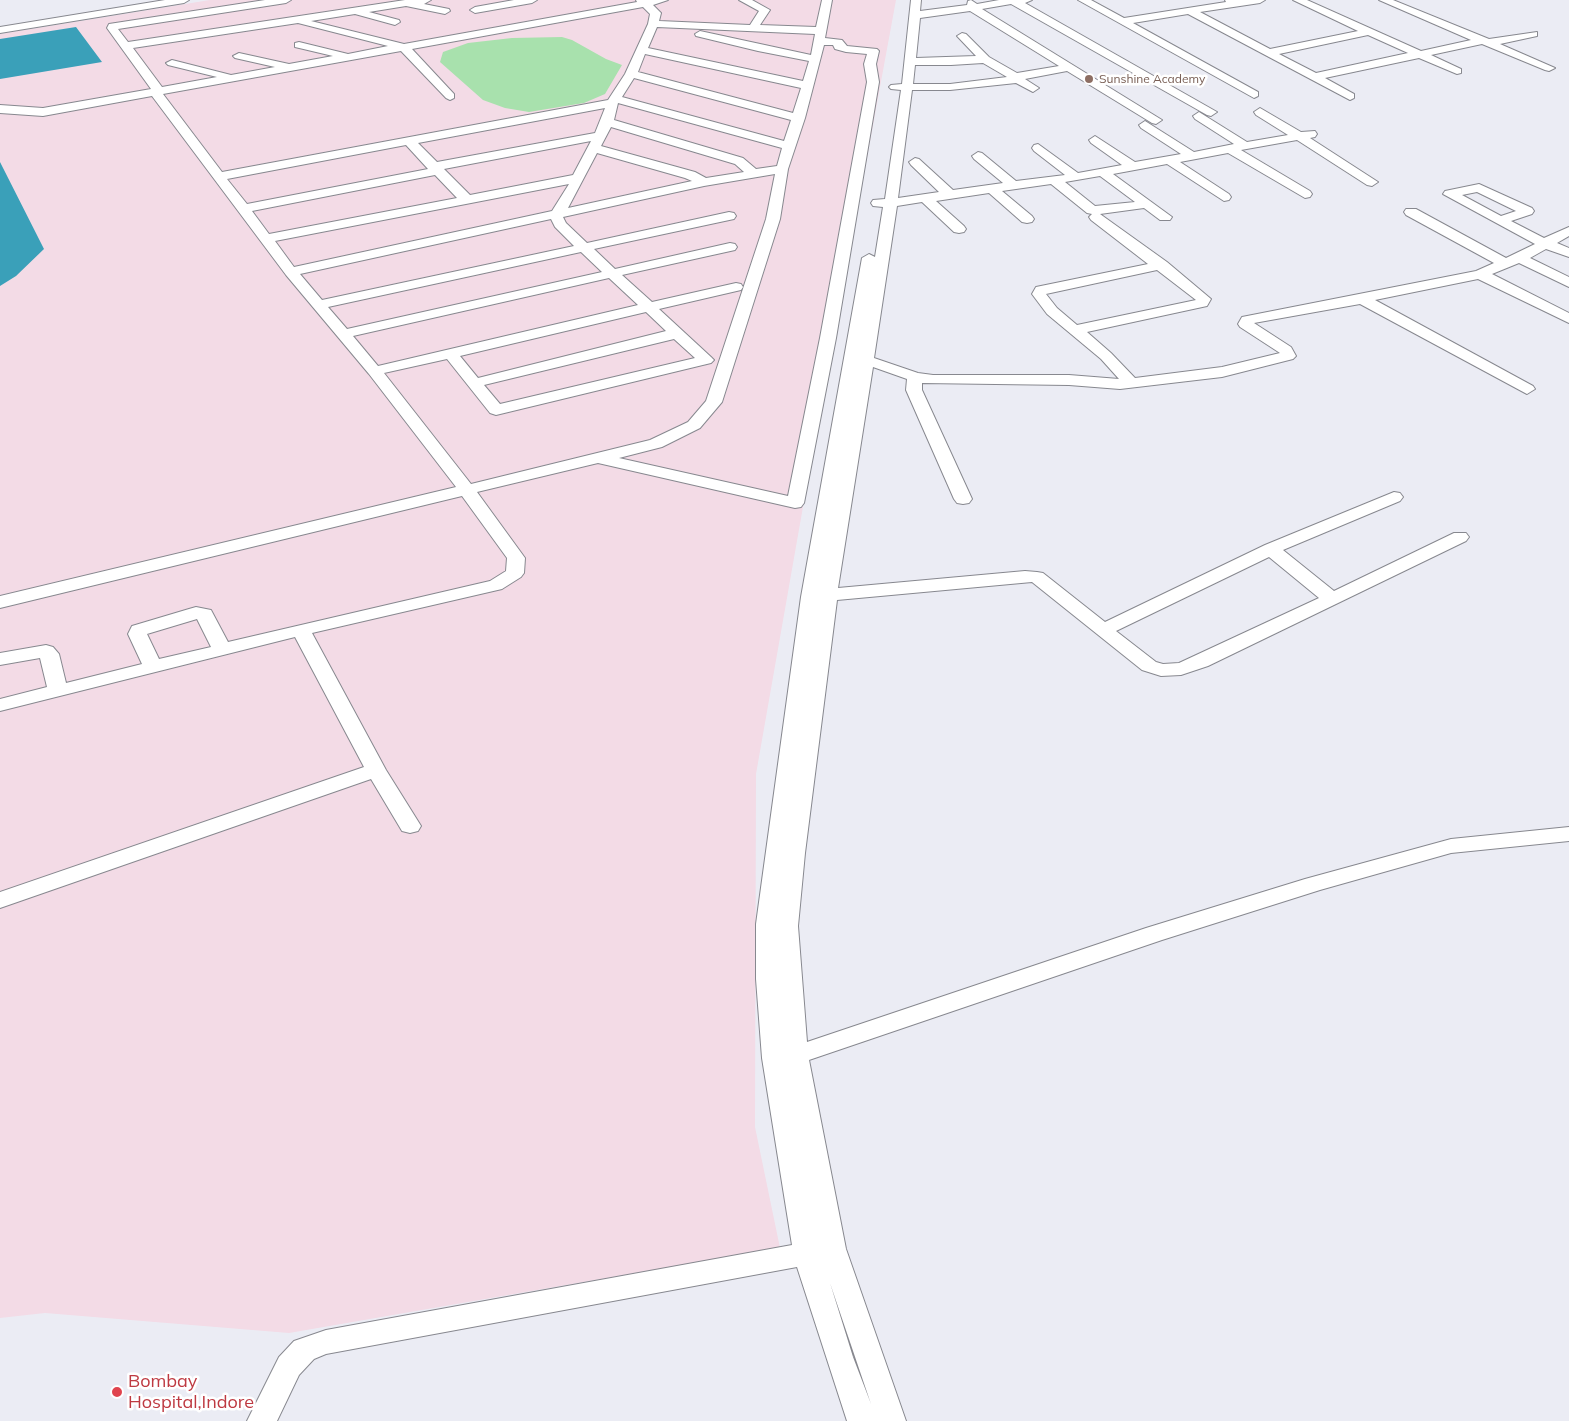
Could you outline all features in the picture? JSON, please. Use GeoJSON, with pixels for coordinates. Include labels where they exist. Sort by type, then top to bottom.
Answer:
{"type":"FeatureCollection","features":[{"type":"Feature","properties":{"kind":"street"},"geometry":{"type":"LineString","coordinates":[[0,30],[184,0]]}},
{"type":"Feature","properties":{"kind":"street"},"geometry":{"type":"LineString","coordinates":[[0,705],[301,630],[496,585],[515,573],[516,558],[466,489],[374,371],[291,272],[157,92],[112,28],[113,26],[285,0],[298,19],[404,47],[450,96]]}},
{"type":"Feature","properties":{"kind":"street"},"geometry":{"type":"LineString","coordinates":[[331,0],[348,12],[395,22]]}},
{"type":"Feature","properties":{"kind":"street"},"geometry":{"type":"LineString","coordinates":[[126,46],[348,12],[378,3],[406,3],[424,0]]}},
{"type":"Feature","properties":{"kind":"street"},"geometry":{"type":"LineString","coordinates":[[503,29],[472,7],[532,0]]}},
{"type":"Feature","properties":{"kind":"street"},"geometry":{"type":"LineString","coordinates":[[585,0],[600,11]]}},
{"type":"Feature","properties":{"kind":"street"},"geometry":{"type":"LineString","coordinates":[[0,109],[43,112],[456,38],[643,2],[664,0]]}},
{"type":"Feature","properties":{"kind":"street"},"geometry":{"type":"LineString","coordinates":[[744,0],[765,10],[752,28]]}},
{"type":"Feature","properties":{"kind":"street"},"geometry":{"type":"LineString","coordinates":[[913,5],[972,4],[1027,0]]}},
{"type":"Feature","properties":{"kind":"street"},"geometry":{"type":"LineString","coordinates":[[1083,0],[1254,94]]}},
{"type":"Feature","properties":{"kind":"street"},"geometry":{"type":"LineString","coordinates":[[1122,22],[1233,2],[1260,0]]}},
{"type":"Feature","properties":{"kind":"street"},"geometry":{"type":"LineString","coordinates":[[1298,0],[1457,71]]}},
{"type":"Feature","properties":{"kind":"street"},"geometry":{"type":"LineString","coordinates":[[1384,0],[1549,68]]}},
{"type":"Feature","properties":{"kind":"street"},"geometry":{"type":"LineString","coordinates":[[1015,1],[1211,112]]}},
{"type":"Feature","properties":{"kind":"street"},"geometry":{"type":"LineString","coordinates":[[556,215],[607,122],[614,101],[631,74],[653,24],[656,13],[643,2]]}},
{"type":"Feature","properties":{"kind":"street"},"geometry":{"type":"LineString","coordinates":[[406,3],[445,11]]}},
{"type":"Feature","properties":{"kind":"street"},"geometry":{"type":"LineString","coordinates":[[0,602],[656,444],[694,425],[714,402],[773,219],[782,169],[799,118],[830,4]]}},
{"type":"Feature","properties":{"kind":"street"},"geometry":{"type":"LineString","coordinates":[[972,4],[1151,123],[1192,156]]}},
{"type":"Feature","properties":{"kind":"street"},"geometry":{"type":"LineString","coordinates":[[900,87],[909,61],[913,5]]}},
{"type":"Feature","properties":{"kind":"street"},"geometry":{"type":"LineString","coordinates":[[862,1421],[839,1356],[785,1057],[787,926],[819,596],[884,203],[913,5]]}},
{"type":"Feature","properties":{"kind":"street"},"geometry":{"type":"LineString","coordinates":[[244,6],[261,25]]}},
{"type":"Feature","properties":{"kind":"street"},"geometry":{"type":"LineString","coordinates":[[1190,11],[1350,96]]}},
{"type":"Feature","properties":{"kind":"street"},"geometry":{"type":"LineString","coordinates":[[204,12],[219,32]]}},
{"type":"Feature","properties":{"kind":"street"},"geometry":{"type":"LineString","coordinates":[[163,19],[178,38]]}},
{"type":"Feature","properties":{"kind":"street"},"geometry":{"type":"LineString","coordinates":[[598,458],[795,503],[828,338],[873,82],[870,64],[873,50],[846,49],[839,47],[838,42],[821,36],[752,28],[653,24]]}},
{"type":"Feature","properties":{"kind":"street"},"geometry":{"type":"LineString","coordinates":[[690,25],[693,31],[700,34],[816,59]]}},
{"type":"Feature","properties":{"kind":"street"},"geometry":{"type":"LineString","coordinates":[[441,26],[456,38]]}},
{"type":"Feature","properties":{"kind":"street"},"geometry":{"type":"LineString","coordinates":[[1268,52],[1368,32]]}},
{"type":"Feature","properties":{"kind":"street"},"geometry":{"type":"LineString","coordinates":[[1314,78],[1418,55],[1533,34]]}},
{"type":"Feature","properties":{"kind":"street"},"geometry":{"type":"LineString","coordinates":[[962,36],[985,59],[1033,88]]}},
{"type":"Feature","properties":{"kind":"street"},"geometry":{"type":"LineString","coordinates":[[299,45],[350,57]]}},
{"type":"Feature","properties":{"kind":"street"},"geometry":{"type":"LineString","coordinates":[[642,50],[808,86]]}},
{"type":"Feature","properties":{"kind":"street"},"geometry":{"type":"LineString","coordinates":[[239,56],[295,67]]}},
{"type":"Feature","properties":{"kind":"street"},"geometry":{"type":"LineString","coordinates":[[909,61],[951,62],[985,59]]}},
{"type":"Feature","properties":{"kind":"street"},"geometry":{"type":"LineString","coordinates":[[172,63],[235,78]]}},
{"type":"Feature","properties":{"kind":"street"},"geometry":{"type":"LineString","coordinates":[[900,87],[950,87],[1017,78],[1069,67]]}},
{"type":"Feature","properties":{"kind":"street"},"geometry":{"type":"LineString","coordinates":[[631,74],[799,118]]}},
{"type":"Feature","properties":{"kind":"street"},"geometry":{"type":"LineString","coordinates":[[220,176],[614,101],[790,146]]}},
{"type":"Feature","properties":{"kind":"street"},"geometry":{"type":"LineString","coordinates":[[1260,112],[1372,182]]}},
{"type":"Feature","properties":{"kind":"street"},"geometry":{"type":"LineString","coordinates":[[1199,116],[1245,146]]}},
{"type":"Feature","properties":{"kind":"street"},"geometry":{"type":"LineString","coordinates":[[607,122],[739,161],[753,172]]}},
{"type":"Feature","properties":{"kind":"street"},"geometry":{"type":"LineString","coordinates":[[884,203],[1054,180],[1311,134]]}},
{"type":"Feature","properties":{"kind":"street"},"geometry":{"type":"LineString","coordinates":[[1095,140],[1133,167]]}},
{"type":"Feature","properties":{"kind":"street"},"geometry":{"type":"LineString","coordinates":[[409,141],[467,200]]}},
{"type":"Feature","properties":{"kind":"street"},"geometry":{"type":"LineString","coordinates":[[243,209],[435,169],[595,142],[704,182]]}},
{"type":"Feature","properties":{"kind":"street"},"geometry":{"type":"LineString","coordinates":[[1038,148],[1076,176]]}},
{"type":"Feature","properties":{"kind":"street"},"geometry":{"type":"LineString","coordinates":[[1230,149],[1305,194]]}},
{"type":"Feature","properties":{"kind":"street"},"geometry":{"type":"LineString","coordinates":[[978,156],[1014,186]]}},
{"type":"Feature","properties":{"kind":"street"},"geometry":{"type":"LineString","coordinates":[[1169,160],[1224,197]]}},
{"type":"Feature","properties":{"kind":"street"},"geometry":{"type":"LineString","coordinates":[[915,162],[950,195]]}},
{"type":"Feature","properties":{"kind":"street"},"geometry":{"type":"LineString","coordinates":[[291,272],[704,182],[753,172],[782,169]]}},
{"type":"Feature","properties":{"kind":"street"},"geometry":{"type":"LineString","coordinates":[[1102,172],[1165,217]]}},
{"type":"Feature","properties":{"kind":"street"},"geometry":{"type":"LineString","coordinates":[[266,239],[577,178]]}},
{"type":"Feature","properties":{"kind":"street"},"geometry":{"type":"LineString","coordinates":[[1054,180],[1092,210],[1107,210],[1146,204]]}},
{"type":"Feature","properties":{"kind":"street"},"geometry":{"type":"LineString","coordinates":[[1500,220],[1528,211],[1479,188],[1450,194],[1500,220],[1547,244],[1569,253]]}},
{"type":"Feature","properties":{"kind":"street"},"geometry":{"type":"LineString","coordinates":[[992,189],[1027,220]]}},
{"type":"Feature","properties":{"kind":"street"},"geometry":{"type":"LineString","coordinates":[[926,198],[959,229]]}},
{"type":"Feature","properties":{"kind":"street"},"geometry":{"type":"LineString","coordinates":[[1411,212],[1512,261],[1569,283]]}},
{"type":"Feature","properties":{"kind":"street"},"geometry":{"type":"LineString","coordinates":[[450,353],[496,410],[706,360],[560,224],[556,215]]}},
{"type":"Feature","properties":{"kind":"street"},"geometry":{"type":"LineString","coordinates":[[319,305],[729,216]]}},
{"type":"Feature","properties":{"kind":"street"},"geometry":{"type":"LineString","coordinates":[[1077,330],[1202,303],[1204,299],[1162,265],[1096,217]]}},
{"type":"Feature","properties":{"kind":"street"},"geometry":{"type":"LineString","coordinates":[[859,359],[915,377],[965,382],[1069,380],[1131,383],[1222,372],[1288,356],[1286,350],[1249,327],[1245,322],[1254,318],[1362,299],[1480,274],[1547,244],[1569,230]]}},
{"type":"Feature","properties":{"kind":"street"},"geometry":{"type":"LineString","coordinates":[[344,334],[730,247]]}},
{"type":"Feature","properties":{"kind":"street"},"geometry":{"type":"LineString","coordinates":[[1131,383],[1077,330],[1068,326],[1052,311],[1039,294],[1041,290],[1162,265]]}},
{"type":"Feature","properties":{"kind":"street"},"geometry":{"type":"LineString","coordinates":[[1480,274],[1569,319]]}},
{"type":"Feature","properties":{"kind":"street"},"geometry":{"type":"LineString","coordinates":[[374,371],[736,287]]}},
{"type":"Feature","properties":{"kind":"street"},"geometry":{"type":"LineString","coordinates":[[1362,299],[1527,389]]}},
{"type":"Feature","properties":{"kind":"street"},"geometry":{"type":"LineString","coordinates":[[475,383],[678,333]]}},
{"type":"Feature","properties":{"kind":"street"},"geometry":{"type":"LineString","coordinates":[[915,377],[914,390],[963,499]]}},
{"type":"Feature","properties":{"kind":"street"},"geometry":{"type":"LineString","coordinates":[[1104,630],[1271,549],[1394,497]]}},
{"type":"Feature","properties":{"kind":"street"},"geometry":{"type":"LineString","coordinates":[[819,596],[1025,576],[1037,578],[1148,666],[1161,670],[1182,669],[1201,662],[1460,537]]}},
{"type":"Feature","properties":{"kind":"street"},"geometry":{"type":"LineString","coordinates":[[1271,549],[1331,598]]}},
{"type":"Feature","properties":{"kind":"street"},"geometry":{"type":"LineString","coordinates":[[153,667],[138,634],[139,630],[196,613],[204,614],[222,650]]}},
{"type":"Feature","properties":{"kind":"street"},"geometry":{"type":"LineString","coordinates":[[301,630],[376,770],[410,826]]}},
{"type":"Feature","properties":{"kind":"street"},"geometry":{"type":"LineString","coordinates":[[0,659],[46,651],[49,654],[58,691]]}},
{"type":"Feature","properties":{"kind":"street"},"geometry":{"type":"LineString","coordinates":[[0,900],[376,770]]}},
{"type":"Feature","properties":{"kind":"street"},"geometry":{"type":"LineString","coordinates":[[785,1057],[1154,934],[1313,884],[1451,846],[1569,834]]}},
{"type":"Feature","properties":{"kind":"street"},"geometry":{"type":"LineString","coordinates":[[262,1421],[289,1366],[304,1350],[326,1342],[819,1252]]}},
{"type":"Feature","properties":{"kind":"street"},"geometry":{"type":"LineString","coordinates":[[819,1252],[891,1421]]}},
{"type":"Feature","properties":{"kind":"shaded area"},"geometry":{"type":"Polygon","coordinates":[[[210,0],[896,0],[756,774],[755,1127],[780,1248],[289,1333],[45,1313],[0,1318],[0,34],[210,0]]]}},
{"type":"Feature","properties":{"kind":"green space"},"geometry":{"type":"Polygon","coordinates":[[[562,37],[572,40],[606,59],[622,65],[605,94],[584,103],[529,112],[505,108],[483,100],[440,62],[443,52],[468,43],[512,38],[562,37]]]}},
{"type":"Feature","properties":{"kind":"water"},"geometry":{"type":"Polygon","coordinates":[[[76,27],[102,62],[0,79],[0,39],[76,27]]]}},
{"type":"Feature","properties":{"kind":"water"},"geometry":{"type":"Polygon","coordinates":[[[0,162],[44,249],[16,276],[0,286],[0,162]]]}},
{"type":"Feature","properties":{"kind":"place","name":"Sunshine Academy"},"geometry":{"type":"Point","coordinates":[1089,79]}},
{"type":"Feature","properties":{"kind":"place","name":"Bombay Hospital,Indore"},"geometry":{"type":"Point","coordinates":[117,1392]}}]}
